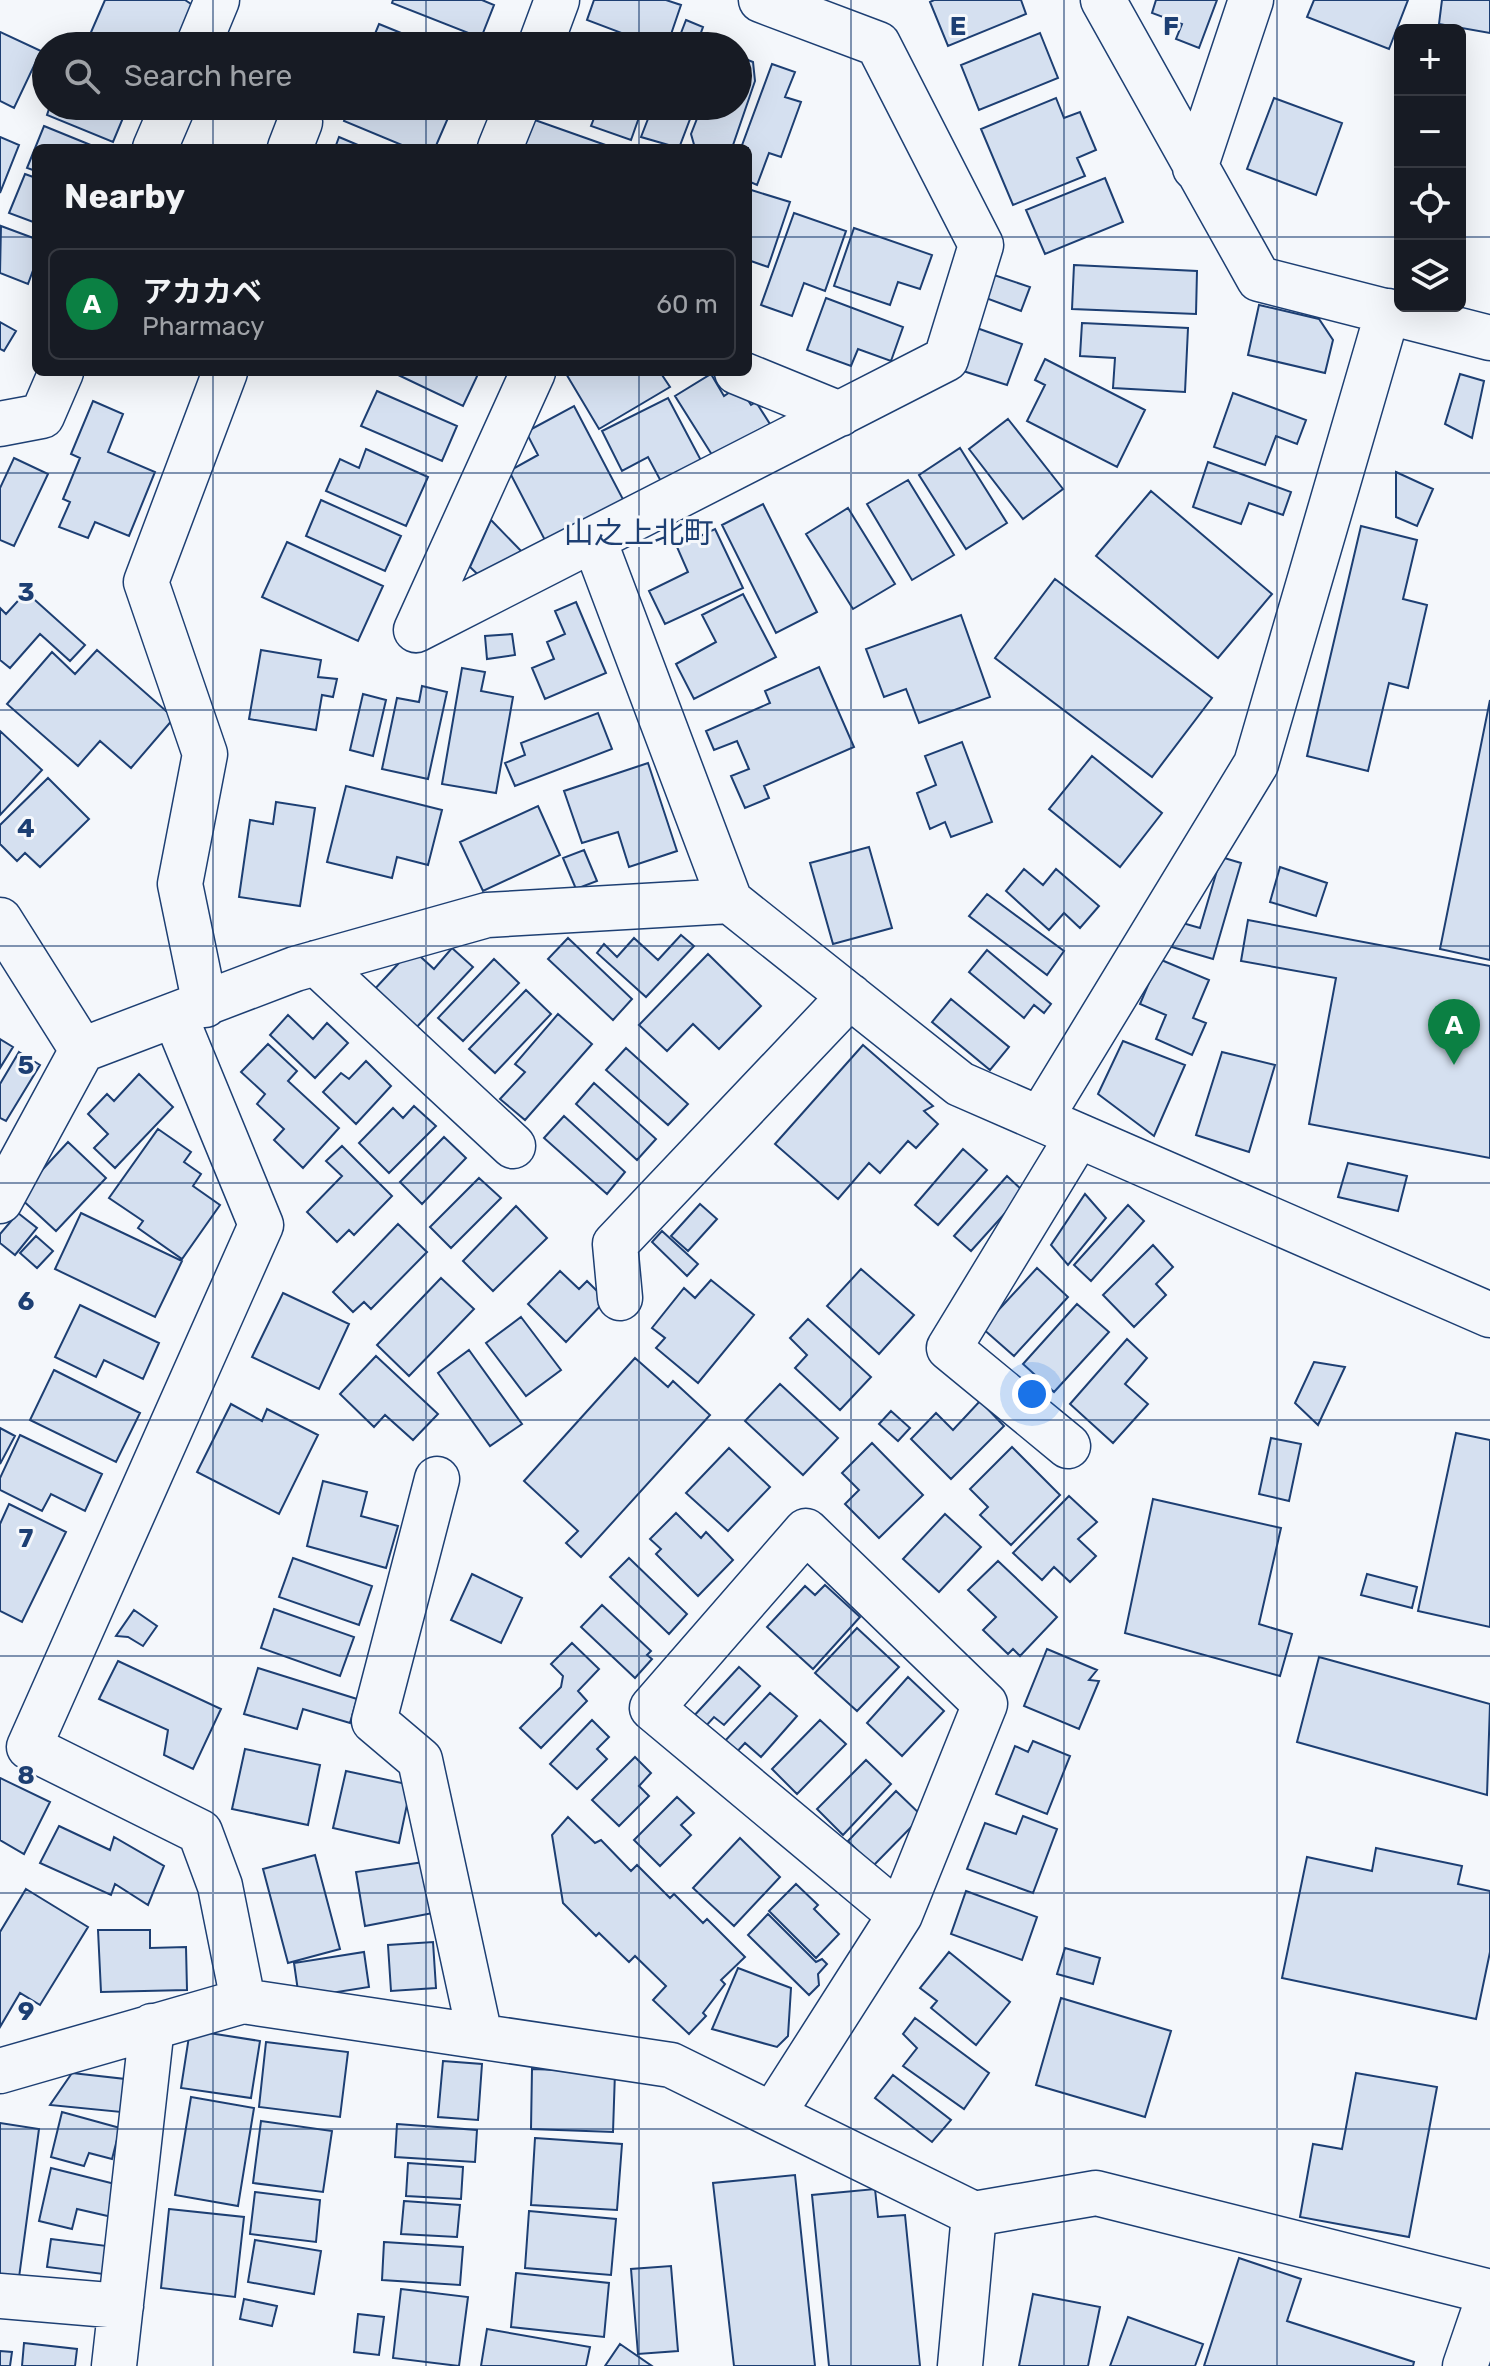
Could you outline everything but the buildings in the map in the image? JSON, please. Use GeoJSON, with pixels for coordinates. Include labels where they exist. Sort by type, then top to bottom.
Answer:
{"type":"FeatureCollection","features":[{"type":"Feature","properties":{"kind":"street"},"geometry":{"type":"LineString","coordinates":[[204,32],[217,0]]}},
{"type":"Feature","properties":{"kind":"street"},"geometry":{"type":"LineString","coordinates":[[545,32],[557,0]]}},
{"type":"Feature","properties":{"kind":"street"},"geometry":{"type":"LineString","coordinates":[[531,376],[416,630],[946,359],[981,245],[878,44],[761,0]]}},
{"type":"Feature","properties":{"kind":"street"},"geometry":{"type":"LineString","coordinates":[[1103,0],[1259,279],[1490,338]]}},
{"type":"Feature","properties":{"kind":"street"},"geometry":{"type":"LineString","coordinates":[[1195,168],[1251,0]]}},
{"type":"Feature","properties":{"kind":"street"},"geometry":{"type":"LineString","coordinates":[[157,144],[167,120]]}},
{"type":"Feature","properties":{"kind":"street"},"geometry":{"type":"LineString","coordinates":[[502,144],[511,120]]}},
{"type":"Feature","properties":{"kind":"street"},"geometry":{"type":"LineString","coordinates":[[1068,1446],[949,1348],[1059,1128],[1256,764],[1388,311]]}},
{"type":"Feature","properties":{"kind":"street"},"geometry":{"type":"LineString","coordinates":[[0,424],[42,416],[59,376]]}},
{"type":"Feature","properties":{"kind":"street"},"geometry":{"type":"LineString","coordinates":[[223,376],[146,582],[205,754],[180,884],[190,1010],[261,1225],[29,1747],[200,1832],[220,1886],[243,2001]]}},
{"type":"Feature","properties":{"kind":"street"},"geometry":{"type":"LineString","coordinates":[[747,376],[840,414]]}},
{"type":"Feature","properties":{"kind":"street"},"geometry":{"type":"LineString","coordinates":[[594,540],[730,901],[960,1084],[1490,1315]]}},
{"type":"Feature","properties":{"kind":"street"},"geometry":{"type":"LineString","coordinates":[[0,1201],[82,1050],[316,963],[487,915],[730,901]]}},
{"type":"Feature","properties":{"kind":"street"},"geometry":{"type":"LineString","coordinates":[[0,920],[82,1050]]}},
{"type":"Feature","properties":{"kind":"street"},"geometry":{"type":"LineString","coordinates":[[316,963],[513,1146]]}},
{"type":"Feature","properties":{"kind":"street"},"geometry":{"type":"LineString","coordinates":[[620,1298],[615,1244],[850,996]]}},
{"type":"Feature","properties":{"kind":"street"},"geometry":{"type":"LineString","coordinates":[[437,1479],[374,1721],[420,1760],[480,2036]]}},
{"type":"Feature","properties":{"kind":"street"},"geometry":{"type":"LineString","coordinates":[[773,2114],[900,1915],[985,1704],[806,1531],[652,1708],[900,1915]]}},
{"type":"Feature","properties":{"kind":"street"},"geometry":{"type":"LineString","coordinates":[[0,2071],[243,2001],[671,2065],[974,2214],[1096,2193],[1490,2293],[1465,2366]]}},
{"type":"Feature","properties":{"kind":"street"},"geometry":{"type":"LineString","coordinates":[[114,2366],[152,2026]]}},
{"type":"Feature","properties":{"kind":"street"},"geometry":{"type":"LineString","coordinates":[[960,2366],[974,2214]]}},
{"type":"Feature","properties":{"kind":"street"},"geometry":{"type":"LineString","coordinates":[[0,2296],[121,2306]]}},
{"type":"Feature","properties":{"kind":"place","name":"アカカベ"},"geometry":{"type":"Point","coordinates":[1454,1065]}},
{"type":"Feature","properties":{"kind":"district","name":"山之上北町"},"geometry":{"type":"Point","coordinates":[639,533]}}]}
